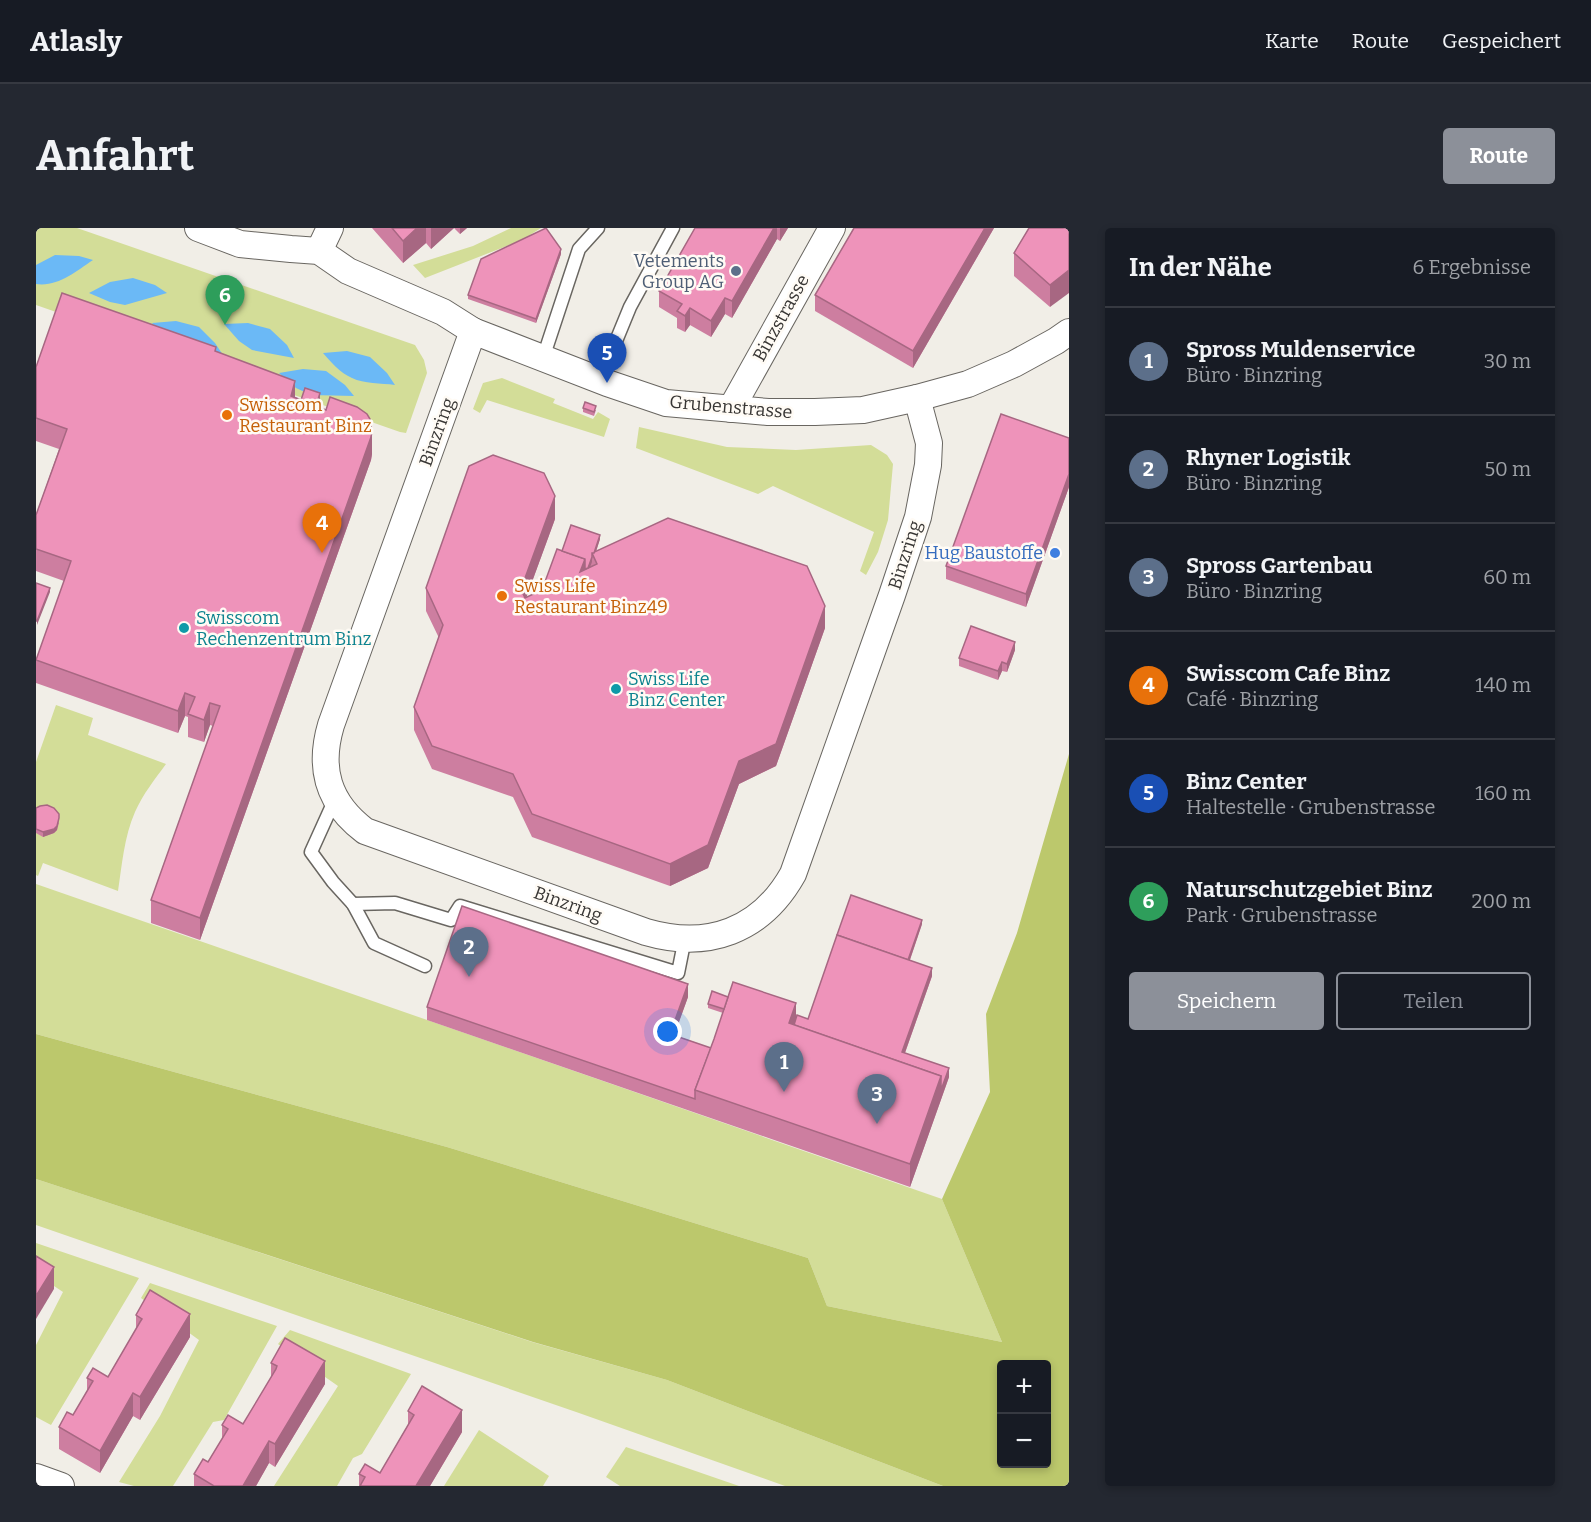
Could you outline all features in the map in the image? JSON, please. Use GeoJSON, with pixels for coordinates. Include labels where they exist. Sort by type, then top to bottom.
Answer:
{"type":"FeatureCollection","features":[{"type":"Feature","properties":{"kind":"street","name":"Grubenstrasse"},"geometry":{"type":"LineString","coordinates":[[198,228],[240,244],[291,249],[324,239],[348,271],[443,312],[473,331],[666,403],[780,412],[863,410],[968,384],[1014,364],[1069,332]]}},
{"type":"Feature","properties":{"kind":"street","name":"Binzstrasse"},"geometry":{"type":"LineString","coordinates":[[730,409],[832,228]]}},
{"type":"Feature","properties":{"kind":"street","name":"Binzring"},"geometry":{"type":"LineString","coordinates":[[473,331],[328,732],[325,755],[329,785],[348,816],[365,831],[664,937],[704,938],[724,934],[744,926],[773,904],[793,874],[918,517],[928,465],[929,443],[918,398]]}},
{"type":"Feature","properties":{"kind":"street"},"geometry":{"type":"LineString","coordinates":[[36,1478],[61,1486]]}},
{"type":"Feature","properties":{"kind":"lane"},"geometry":{"type":"LineString","coordinates":[[543,358],[579,249],[598,228]]}},
{"type":"Feature","properties":{"kind":"lane"},"geometry":{"type":"LineString","coordinates":[[600,380],[630,307],[672,228]]}},
{"type":"Feature","properties":{"kind":"lane"},"geometry":{"type":"LineString","coordinates":[[335,798],[311,852],[353,904],[374,943],[425,966]]}},
{"type":"Feature","properties":{"kind":"lane"},"geometry":{"type":"LineString","coordinates":[[353,904],[395,903],[451,920],[460,906],[678,973],[685,938]]}},
{"type":"Feature","properties":{"kind":"green space"},"geometry":{"type":"Polygon","coordinates":[[[36,228],[77,228],[415,345],[424,360],[427,373],[406,433],[36,305],[36,228]]]}},
{"type":"Feature","properties":{"kind":"green space"},"geometry":{"type":"Polygon","coordinates":[[[511,228],[541,228],[522,240],[425,278],[413,265],[473,246],[511,228]]]}},
{"type":"Feature","properties":{"kind":"green space"},"geometry":{"type":"Polygon","coordinates":[[[502,378],[555,399],[553,403],[593,419],[598,412],[610,419],[604,437],[487,400],[480,413],[473,409],[483,383],[502,378]]]}},
{"type":"Feature","properties":{"kind":"green space"},"geometry":{"type":"Polygon","coordinates":[[[639,427],[727,447],[796,450],[871,445],[887,455],[893,464],[888,520],[878,552],[866,575],[860,571],[874,532],[773,486],[758,494],[636,448],[639,427]]]}},
{"type":"Feature","properties":{"kind":"green space"},"geometry":{"type":"Polygon","coordinates":[[[56,705],[93,718],[88,735],[166,764],[149,787],[131,822],[118,891],[43,863],[38,876],[36,875],[36,762],[56,705]]]}},
{"type":"Feature","properties":{"kind":"green space"},"geometry":{"type":"Polygon","coordinates":[[[1069,754],[1069,1486],[943,1486],[667,1380],[533,1342],[36,1179],[36,1034],[447,1147],[808,1258],[827,1306],[1002,1342],[942,1199],[990,1092],[986,1014],[1017,933],[1069,754]]]}},
{"type":"Feature","properties":{"kind":"green space"},"geometry":{"type":"Polygon","coordinates":[[[36,884],[942,1199],[1002,1342],[827,1306],[808,1258],[447,1147],[36,1034],[36,884]]]}},
{"type":"Feature","properties":{"kind":"green space"},"geometry":{"type":"Polygon","coordinates":[[[36,1179],[532,1342],[667,1380],[943,1486],[785,1486],[36,1225],[36,1179]]]}},
{"type":"Feature","properties":{"kind":"green space"},"geometry":{"type":"Polygon","coordinates":[[[36,1243],[139,1278],[51,1425],[36,1417],[36,1345],[63,1292],[36,1274],[36,1243]]]}},
{"type":"Feature","properties":{"kind":"green space"},"geometry":{"type":"Polygon","coordinates":[[[150,1283],[277,1326],[224,1420],[213,1422],[173,1486],[134,1486],[119,1482],[160,1416],[199,1340],[141,1298],[150,1283]]]}},
{"type":"Feature","properties":{"kind":"green space"},"geometry":{"type":"Polygon","coordinates":[[[290,1330],[411,1374],[362,1454],[353,1458],[337,1486],[274,1486],[338,1386],[278,1344],[290,1330]]]}},
{"type":"Feature","properties":{"kind":"green space"},"geometry":{"type":"Polygon","coordinates":[[[479,1430],[549,1476],[543,1486],[444,1486],[479,1430]]]}},
{"type":"Feature","properties":{"kind":"green space"},"geometry":{"type":"Polygon","coordinates":[[[626,1447],[739,1486],[620,1486],[606,1477],[626,1447]]]}},
{"type":"Feature","properties":{"kind":"water"},"geometry":{"type":"Polygon","coordinates":[[[55,255],[79,256],[93,260],[59,281],[36,284],[36,265],[55,255]]]}},
{"type":"Feature","properties":{"kind":"water"},"geometry":{"type":"Polygon","coordinates":[[[133,278],[155,285],[167,293],[125,305],[110,302],[89,293],[110,282],[133,278]]]}},
{"type":"Feature","properties":{"kind":"water"},"geometry":{"type":"Polygon","coordinates":[[[176,321],[199,327],[223,355],[167,339],[152,323],[176,321]]]}},
{"type":"Feature","properties":{"kind":"water"},"geometry":{"type":"Polygon","coordinates":[[[248,323],[270,329],[287,345],[294,358],[252,350],[239,341],[224,324],[248,323]]]}},
{"type":"Feature","properties":{"kind":"water"},"geometry":{"type":"Polygon","coordinates":[[[347,351],[370,357],[387,373],[395,385],[352,378],[333,364],[323,353],[347,351]]]}},
{"type":"Feature","properties":{"kind":"water"},"geometry":{"type":"Polygon","coordinates":[[[303,369],[326,371],[345,385],[354,396],[311,395],[296,388],[279,373],[303,369]]]}},
{"type":"Feature","properties":{"kind":"building"},"geometry":{"type":"Polygon","coordinates":[[[392,228],[417,228],[403,241],[392,228]]]}},
{"type":"Feature","properties":{"kind":"building"},"geometry":{"type":"Polygon","coordinates":[[[546,228],[561,249],[536,319],[468,295],[481,259],[546,228]]]}},
{"type":"Feature","properties":{"kind":"building"},"geometry":{"type":"Polygon","coordinates":[[[695,228],[774,228],[732,301],[725,298],[711,321],[690,308],[685,316],[677,311],[682,304],[659,291],[695,228]]]}},
{"type":"Feature","properties":{"kind":"building"},"geometry":{"type":"Polygon","coordinates":[[[854,228],[985,228],[913,351],[815,295],[854,228]]]}},
{"type":"Feature","properties":{"kind":"building"},"geometry":{"type":"Polygon","coordinates":[[[1029,228],[1069,228],[1069,270],[1050,285],[1014,253],[1029,228]]]}},
{"type":"Feature","properties":{"kind":"building","name":"Swisscom Rechenzentrum Binz"},"geometry":{"type":"Polygon","coordinates":[[[62,293],[216,347],[215,351],[295,381],[291,396],[301,400],[305,388],[320,393],[316,406],[326,410],[330,397],[357,407],[370,419],[371,437],[200,918],[151,900],[220,706],[210,703],[204,720],[188,714],[195,697],[185,693],[178,711],[36,660],[71,561],[36,549],[36,515],[67,429],[36,418],[36,367],[62,293]]]}},
{"type":"Feature","properties":{"kind":"building"},"geometry":{"type":"Polygon","coordinates":[[[585,402],[596,406],[594,412],[583,408],[585,402]]]}},
{"type":"Feature","properties":{"kind":"building"},"geometry":{"type":"Polygon","coordinates":[[[1001,414],[1069,438],[1069,474],[1026,594],[946,566],[1001,414]]]}},
{"type":"Feature","properties":{"kind":"building","name":"Swiss Life Binz Center"},"geometry":{"type":"Polygon","coordinates":[[[493,455],[544,473],[555,496],[521,589],[525,598],[542,590],[557,549],[585,559],[580,572],[597,564],[592,553],[668,518],[807,566],[825,606],[776,744],[739,761],[708,845],[670,864],[532,814],[513,774],[432,746],[414,707],[443,625],[426,588],[469,466],[493,455]]]}},
{"type":"Feature","properties":{"kind":"building"},"geometry":{"type":"Polygon","coordinates":[[[571,525],[600,535],[588,568],[585,569],[585,559],[562,551],[571,525]]]}},
{"type":"Feature","properties":{"kind":"building"},"geometry":{"type":"Polygon","coordinates":[[[36,583],[50,588],[37,621],[36,621],[36,583]]]}},
{"type":"Feature","properties":{"kind":"building"},"geometry":{"type":"Polygon","coordinates":[[[971,626],[1015,642],[1007,664],[1002,662],[998,671],[959,658],[971,626]]]}},
{"type":"Feature","properties":{"kind":"building"},"geometry":{"type":"Polygon","coordinates":[[[47,805],[54,808],[59,818],[54,829],[43,832],[36,829],[36,808],[47,805]]]}},
{"type":"Feature","properties":{"kind":"building"},"geometry":{"type":"Polygon","coordinates":[[[851,895],[922,920],[908,960],[837,935],[851,895]]]}},
{"type":"Feature","properties":{"kind":"building"},"geometry":{"type":"Polygon","coordinates":[[[462,906],[688,984],[670,1034],[711,1048],[695,1090],[695,1099],[427,1007],[462,906]]]}},
{"type":"Feature","properties":{"kind":"building"},"geometry":{"type":"Polygon","coordinates":[[[837,935],[932,968],[902,1052],[949,1068],[941,1090],[941,1076],[794,1025],[797,1015],[808,1019],[837,935]]]}},
{"type":"Feature","properties":{"kind":"building"},"geometry":{"type":"Polygon","coordinates":[[[733,982],[796,1003],[789,1023],[941,1076],[910,1164],[695,1090],[733,982]]]}},
{"type":"Feature","properties":{"kind":"building"},"geometry":{"type":"Polygon","coordinates":[[[712,991],[728,997],[724,1009],[708,1004],[712,991]]]}},
{"type":"Feature","properties":{"kind":"building"},"geometry":{"type":"Polygon","coordinates":[[[36,1256],[54,1267],[36,1296],[36,1256]]]}},
{"type":"Feature","properties":{"kind":"building"},"geometry":{"type":"Polygon","coordinates":[[[150,1290],[190,1314],[140,1397],[133,1393],[100,1451],[59,1427],[67,1412],[73,1415],[93,1381],[87,1378],[93,1368],[108,1377],[142,1319],[136,1315],[150,1290]]]}},
{"type":"Feature","properties":{"kind":"building"},"geometry":{"type":"Polygon","coordinates":[[[285,1338],[325,1361],[275,1444],[269,1441],[243,1486],[214,1486],[194,1474],[203,1459],[208,1462],[228,1429],[222,1425],[228,1415],[243,1424],[276,1369],[277,1366],[271,1363],[285,1338]]]}},
{"type":"Feature","properties":{"kind":"building"},"geometry":{"type":"Polygon","coordinates":[[[422,1386],[462,1410],[416,1486],[360,1486],[365,1477],[359,1474],[365,1464],[380,1473],[414,1415],[408,1411],[422,1386]]]}},
{"type":"Feature","properties":{"kind":"place","name":"Vetements Group AG"},"geometry":{"type":"Point","coordinates":[736,271]}},
{"type":"Feature","properties":{"kind":"place","name":"Naturschutzgebiet Binz"},"geometry":{"type":"Point","coordinates":[225,325]}},
{"type":"Feature","properties":{"kind":"place","name":"Binz Center"},"geometry":{"type":"Point","coordinates":[607,383]}},
{"type":"Feature","properties":{"kind":"place","name":"Swisscom Restaurant Binz"},"geometry":{"type":"Point","coordinates":[227,415]}},
{"type":"Feature","properties":{"kind":"place","name":"Swisscom Cafe Binz"},"geometry":{"type":"Point","coordinates":[322,553]}},
{"type":"Feature","properties":{"kind":"place","name":"Hug Baustoffe"},"geometry":{"type":"Point","coordinates":[1055,553]}},
{"type":"Feature","properties":{"kind":"place","name":"Swiss Life Restaurant Binz49"},"geometry":{"type":"Point","coordinates":[502,596]}},
{"type":"Feature","properties":{"kind":"place","name":"Swisscom Rechenzentrum Binz"},"geometry":{"type":"Point","coordinates":[184,628]}},
{"type":"Feature","properties":{"kind":"place","name":"Swiss Life Binz Center"},"geometry":{"type":"Point","coordinates":[616,689]}},
{"type":"Feature","properties":{"kind":"place","name":"Rhyner Logistik"},"geometry":{"type":"Point","coordinates":[469,977]}},
{"type":"Feature","properties":{"kind":"place","name":"Spross Muldenservice"},"geometry":{"type":"Point","coordinates":[784,1092]}},
{"type":"Feature","properties":{"kind":"place","name":"Spross Gartenbau"},"geometry":{"type":"Point","coordinates":[877,1124]}}]}
